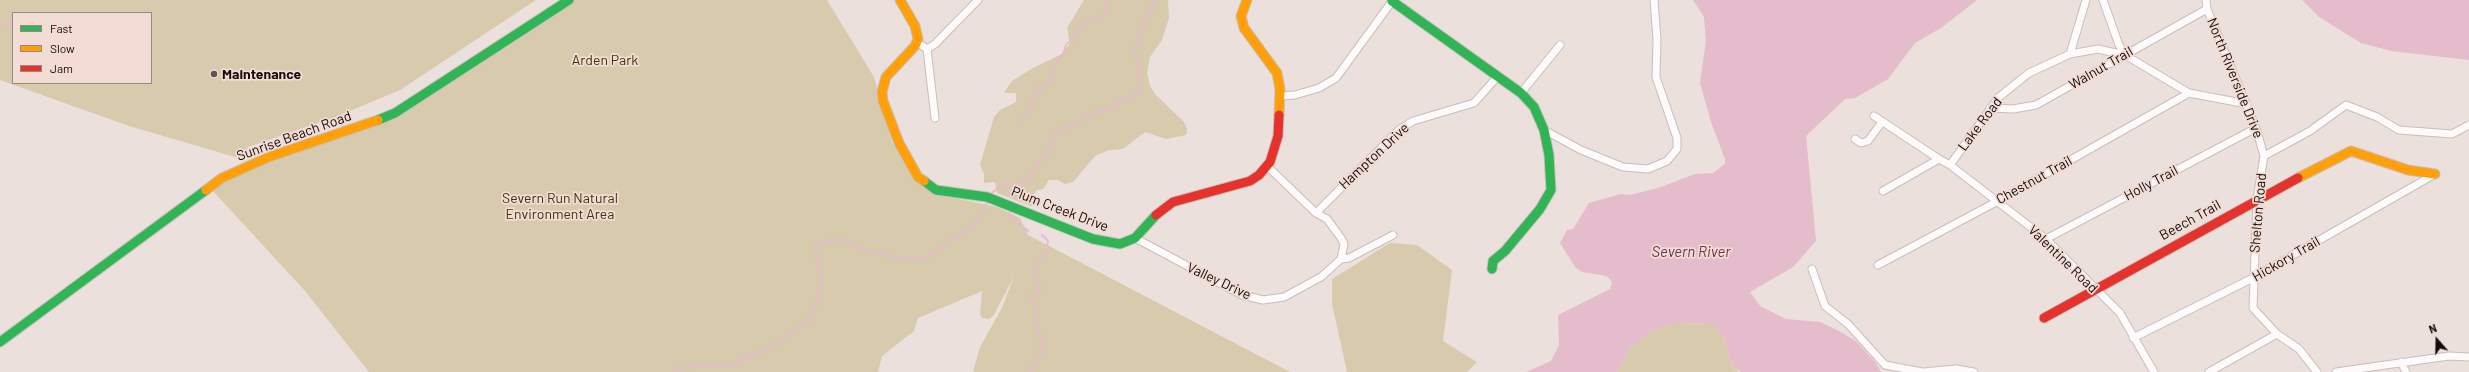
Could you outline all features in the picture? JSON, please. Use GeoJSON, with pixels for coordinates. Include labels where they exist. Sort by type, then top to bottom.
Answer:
{"type":"FeatureCollection","features":[{"type":"Feature","properties":{"kind":"street","name":"Sunrise Beach Road"},"geometry":{"type":"LineString","coordinates":[[0,342],[222,178],[269,157],[367,125],[395,113],[569,0]]}},
{"type":"Feature","properties":{"kind":"street"},"geometry":{"type":"LineString","coordinates":[[900,0],[915,26],[917,42],[927,49],[935,118]]}},
{"type":"Feature","properties":{"kind":"street"},"geometry":{"type":"LineString","coordinates":[[927,49],[935,44],[978,0]]}},
{"type":"Feature","properties":{"kind":"street"},"geometry":{"type":"LineString","coordinates":[[1135,238],[1158,213],[1173,202],[1245,183],[1259,175],[1267,166],[1277,145],[1280,96],[1277,73],[1244,28],[1242,16],[1247,0]]}},
{"type":"Feature","properties":{"kind":"street"},"geometry":{"type":"LineString","coordinates":[[1544,130],[1581,150],[1623,167],[1648,169],[1667,161],[1674,153],[1677,149],[1677,138],[1656,77],[1657,39],[1654,0]]}},
{"type":"Feature","properties":{"kind":"street"},"geometry":{"type":"LineString","coordinates":[[2070,54],[2086,0]]}},
{"type":"Feature","properties":{"kind":"street"},"geometry":{"type":"LineString","coordinates":[[2103,0],[2119,45],[2125,55],[2189,93],[2247,104]]}},
{"type":"Feature","properties":{"kind":"street","name":"North Riverside Drive"},"geometry":{"type":"LineString","coordinates":[[2206,0],[2207,9],[2256,128],[2264,156]]}},
{"type":"Feature","properties":{"kind":"street"},"geometry":{"type":"LineString","coordinates":[[1280,96],[1295,95],[1319,88],[1336,78],[1393,1],[1521,93],[1534,107],[1544,130],[1549,155],[1551,190],[1540,209],[1505,251],[1493,261],[1492,269]]}},
{"type":"Feature","properties":{"kind":"street","name":"Walnut Trail"},"geometry":{"type":"LineString","coordinates":[[1990,108],[2013,109],[2036,105],[2207,9]]}},
{"type":"Feature","properties":{"kind":"street","name":"Plum Creek Drive"},"geometry":{"type":"LineString","coordinates":[[917,42],[886,77],[882,92],[883,101],[899,143],[911,166],[924,182],[942,191],[987,197],[1104,242],[1120,244],[1135,238]]}},
{"type":"Feature","properties":{"kind":"street"},"geometry":{"type":"LineString","coordinates":[[1521,93],[1560,45]]}},
{"type":"Feature","properties":{"kind":"street","name":"Lake Road"},"geometry":{"type":"LineString","coordinates":[[1950,165],[1999,97],[2029,73],[2070,54],[2098,49],[2125,55]]}},
{"type":"Feature","properties":{"kind":"street","name":"Hampton Drive"},"geometry":{"type":"LineString","coordinates":[[1316,213],[1399,130],[1412,121],[1474,103],[1498,76]]}},
{"type":"Feature","properties":{"kind":"street","name":"Chestnut Trail"},"geometry":{"type":"LineString","coordinates":[[1878,265],[1998,201],[2189,93]]}},
{"type":"Feature","properties":{"kind":"street"},"geometry":{"type":"LineString","coordinates":[[2264,156],[2310,132],[2346,105],[2377,117],[2399,130],[2452,134],[2469,125]]}},
{"type":"Feature","properties":{"kind":"street","name":"Valentine Road"},"geometry":{"type":"LineString","coordinates":[[1874,116],[1950,165],[2046,239],[2095,290],[2120,313],[2133,338],[2154,372]]}},
{"type":"Feature","properties":{"kind":"street"},"geometry":{"type":"LineString","coordinates":[[1855,139],[1861,143],[1868,141],[1882,122]]}},
{"type":"Feature","properties":{"kind":"street","name":"Holly Trail"},"geometry":{"type":"LineString","coordinates":[[2046,239],[2256,128]]}},
{"type":"Feature","properties":{"kind":"street","name":"Beech Trail"},"geometry":{"type":"LineString","coordinates":[[2044,318],[2257,199],[2351,151],[2408,170],[2435,174]]}},
{"type":"Feature","properties":{"kind":"street","name":"Shelton Road"},"geometry":{"type":"LineString","coordinates":[[2264,156],[2257,199],[2253,278],[2254,308],[2277,334],[2299,349],[2317,372]]}},
{"type":"Feature","properties":{"kind":"street"},"geometry":{"type":"LineString","coordinates":[[1883,191],[1939,158]]}},
{"type":"Feature","properties":{"kind":"street"},"geometry":{"type":"LineString","coordinates":[[1267,166],[1316,213],[1327,219],[1344,244],[1341,259],[1349,258],[1393,235]]}},
{"type":"Feature","properties":{"kind":"street","name":"Hickory Trail"},"geometry":{"type":"LineString","coordinates":[[2133,338],[2253,278],[2435,174]]}},
{"type":"Feature","properties":{"kind":"street","name":"Valley Drive"},"geometry":{"type":"LineString","coordinates":[[1135,238],[1242,295],[1263,300],[1284,297],[1321,277],[1341,259]]}},
{"type":"Feature","properties":{"kind":"street"},"geometry":{"type":"LineString","coordinates":[[1812,269],[1825,306],[1848,324],[1885,365],[1923,372],[1956,370],[1974,372]]}},
{"type":"Feature","properties":{"kind":"street"},"geometry":{"type":"LineString","coordinates":[[2209,372],[2277,334]]}},
{"type":"Feature","properties":{"kind":"street"},"geometry":{"type":"LineString","coordinates":[[2336,372],[2449,356],[2469,358]]}},
{"type":"Feature","properties":{"kind":"street"},"geometry":{"type":"LineString","coordinates":[[2401,362],[2406,372]]}},
{"type":"Feature","properties":{"kind":"green space"},"geometry":{"type":"Polygon","coordinates":[[[0,0],[536,0],[400,90],[338,116],[248,147],[242,159],[129,126],[0,80],[0,0]]]}},
{"type":"Feature","properties":{"kind":"green space","name":"Severn Run Natural Environment Area"},"geometry":{"type":"Polygon","coordinates":[[[572,0],[827,0],[874,77],[892,142],[910,173],[922,187],[939,195],[997,207],[1020,218],[1028,235],[1290,372],[973,372],[980,347],[1002,308],[1014,276],[994,315],[989,319],[982,318],[980,314],[982,291],[918,318],[914,331],[882,356],[878,372],[369,372],[305,291],[212,190],[229,178],[248,169],[356,132],[572,0]]]}},
{"type":"Feature","properties":{"kind":"green space"},"geometry":{"type":"Polygon","coordinates":[[[1084,0],[1168,0],[1169,18],[1162,40],[1150,57],[1147,73],[1150,86],[1155,94],[1184,122],[1187,129],[1186,135],[1166,139],[1145,132],[1123,149],[1109,150],[1095,156],[1073,182],[1065,184],[1058,180],[1049,180],[1043,189],[1037,190],[1034,194],[1034,205],[1031,206],[997,193],[995,182],[984,183],[984,174],[980,165],[994,117],[1000,110],[1016,102],[1016,93],[1004,93],[1012,81],[1033,68],[1060,55],[1070,44],[1067,28],[1084,0]]]}},
{"type":"Feature","properties":{"kind":"green space"},"geometry":{"type":"Polygon","coordinates":[[[1390,243],[1417,245],[1452,270],[1443,341],[1477,362],[1467,372],[1347,372],[1332,304],[1332,279],[1390,243]]]}},
{"type":"Feature","properties":{"kind":"green space"},"geometry":{"type":"Polygon","coordinates":[[[1678,323],[1713,324],[1725,340],[1732,366],[1739,372],[1617,372],[1628,350],[1652,331],[1678,323]]]}},
{"type":"Feature","properties":{"kind":"water","name":"Severn River"},"geometry":{"type":"Polygon","coordinates":[[[1693,0],[1977,0],[1941,28],[1915,43],[1888,79],[1855,98],[1845,99],[1806,136],[1816,241],[1793,267],[1750,292],[1760,306],[1786,319],[1820,322],[1841,332],[1857,342],[1876,363],[1881,372],[1741,372],[1732,366],[1725,340],[1713,324],[1678,323],[1652,331],[1628,350],[1617,372],[1526,372],[1551,361],[1559,345],[1558,315],[1610,289],[1612,282],[1607,276],[1582,272],[1575,267],[1560,243],[1567,230],[1573,229],[1589,203],[1621,194],[1630,195],[1658,188],[1695,174],[1713,173],[1725,164],[1725,159],[1711,122],[1700,83],[1706,41],[1704,17],[1693,0]]]}},
{"type":"Feature","properties":{"kind":"water"},"geometry":{"type":"Polygon","coordinates":[[[2302,0],[2469,0],[2469,60],[2391,51],[2361,43],[2319,17],[2302,0]]]}},
{"type":"Feature","properties":{"kind":"waterway"},"geometry":{"type":"LineString","coordinates":[[1020,120],[1031,109],[1037,91],[1050,81],[1056,62],[1063,55],[1066,45],[1075,37],[1077,30],[1088,20],[1098,19],[1105,15],[1105,0]]}},
{"type":"Feature","properties":{"kind":"waterway"},"geometry":{"type":"LineString","coordinates":[[992,193],[1000,186],[1017,185],[1030,179],[1035,168],[1052,147],[1052,136],[1060,134],[1063,128],[1073,127],[1088,114],[1116,108],[1118,101],[1140,93],[1141,77],[1135,50],[1141,29],[1156,0]]}},
{"type":"Feature","properties":{"kind":"waterway"},"geometry":{"type":"LineString","coordinates":[[0,25],[12,25]]}},
{"type":"Feature","properties":{"kind":"waterway"},"geometry":{"type":"LineString","coordinates":[[1009,194],[1016,186]]}},
{"type":"Feature","properties":{"kind":"waterway"},"geometry":{"type":"LineString","coordinates":[[673,372],[678,369],[703,365],[719,367],[734,364],[755,353],[766,351],[806,323],[812,315],[821,282],[815,248],[822,242],[842,239],[856,247],[901,259],[927,258],[951,240],[971,229],[987,203]]}},
{"type":"Feature","properties":{"kind":"waterway"},"geometry":{"type":"LineString","coordinates":[[1010,212],[1009,215],[1028,231]]}},
{"type":"Feature","properties":{"kind":"waterway"},"geometry":{"type":"LineString","coordinates":[[1030,372],[1042,354],[1039,330],[1034,321],[1037,312],[1032,297],[1039,291],[1040,286],[1033,272],[1047,249],[1048,241],[1042,235]]}},
{"type":"Feature","properties":{"kind":"traffic: fast"},"geometry":{"type":"LineString","coordinates":[[378,120],[395,113],[569,0]]}},
{"type":"Feature","properties":{"kind":"traffic: fast"},"geometry":{"type":"LineString","coordinates":[[1392,1],[1521,93],[1534,107],[1544,130],[1549,155],[1551,190],[1540,209],[1505,251],[1493,261],[1492,269]]}},
{"type":"Feature","properties":{"kind":"traffic: fast"},"geometry":{"type":"LineString","coordinates":[[924,181],[936,190],[987,197],[1093,239],[1120,244],[1135,238],[1156,215]]}},
{"type":"Feature","properties":{"kind":"traffic: fast"},"geometry":{"type":"LineString","coordinates":[[0,342],[206,190]]}},
{"type":"Feature","properties":{"kind":"traffic: slow"},"geometry":{"type":"LineString","coordinates":[[900,0],[915,26],[918,39],[915,46],[886,77],[882,92],[883,101],[899,143],[918,177],[924,181]]}},
{"type":"Feature","properties":{"kind":"traffic: slow"},"geometry":{"type":"LineString","coordinates":[[1247,0],[1241,16],[1244,28],[1277,73],[1280,89],[1279,115]]}},
{"type":"Feature","properties":{"kind":"traffic: slow"},"geometry":{"type":"LineString","coordinates":[[206,190],[222,178],[269,157],[378,120]]}},
{"type":"Feature","properties":{"kind":"traffic: slow"},"geometry":{"type":"LineString","coordinates":[[2298,178],[2351,151],[2408,170],[2435,174]]}},
{"type":"Feature","properties":{"kind":"traffic: jam"},"geometry":{"type":"LineString","coordinates":[[1156,215],[1173,202],[1250,181],[1259,175],[1270,162],[1278,136],[1279,115]]}},
{"type":"Feature","properties":{"kind":"traffic: jam"},"geometry":{"type":"LineString","coordinates":[[2044,318],[2298,178]]}},
{"type":"Feature","properties":{"kind":"place","name":"Maintenance"},"geometry":{"type":"Point","coordinates":[214,74]}},
{"type":"Feature","properties":{"kind":"park label","name":"Arden Park"},"geometry":{"type":"Point","coordinates":[605,60]}}]}
